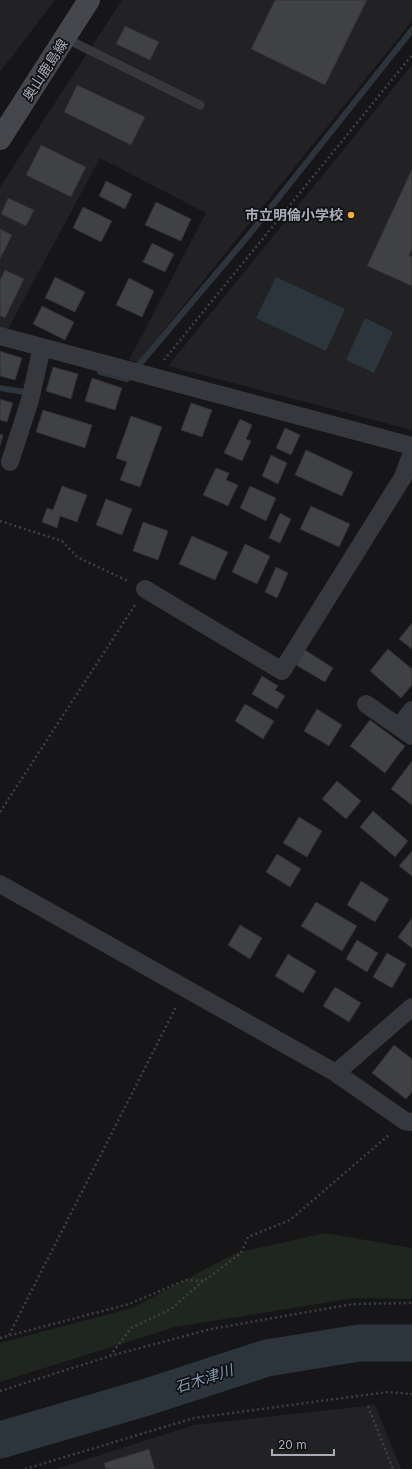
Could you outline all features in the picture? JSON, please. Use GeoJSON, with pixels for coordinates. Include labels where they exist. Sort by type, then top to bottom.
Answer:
{"type":"FeatureCollection","features":[{"type":"Feature","properties":{"kind":"main road","name":"奥山鹿島線"},"geometry":{"type":"LineString","coordinates":[[0,139],[89,0]]}},
{"type":"Feature","properties":{"kind":"street"},"geometry":{"type":"LineString","coordinates":[[0,336],[412,446]]}},
{"type":"Feature","properties":{"kind":"street"},"geometry":{"type":"LineString","coordinates":[[10,462],[32,393],[42,347]]}},
{"type":"Feature","properties":{"kind":"street"},"geometry":{"type":"LineString","coordinates":[[145,589],[282,671],[403,477],[412,454]]}},
{"type":"Feature","properties":{"kind":"street"},"geometry":{"type":"LineString","coordinates":[[366,704],[406,732],[412,710]]}},
{"type":"Feature","properties":{"kind":"street"},"geometry":{"type":"LineString","coordinates":[[0,884],[336,1073],[409,1122]]}},
{"type":"Feature","properties":{"kind":"street"},"geometry":{"type":"LineString","coordinates":[[336,1073],[412,1007]]}},
{"type":"Feature","properties":{"kind":"lane"},"geometry":{"type":"LineString","coordinates":[[65,38],[200,105]]}},
{"type":"Feature","properties":{"kind":"path"},"geometry":{"type":"LineString","coordinates":[[148,375],[412,55]]}},
{"type":"Feature","properties":{"kind":"path"},"geometry":{"type":"LineString","coordinates":[[0,521],[62,541],[77,557],[145,589],[0,812]]}},
{"type":"Feature","properties":{"kind":"path"},"geometry":{"type":"LineString","coordinates":[[9,1335],[186,988]]}},
{"type":"Feature","properties":{"kind":"path"},"geometry":{"type":"LineString","coordinates":[[110,1356],[131,1328],[171,1309],[204,1281],[241,1253],[248,1237],[290,1220],[409,1122]]}},
{"type":"Feature","properties":{"kind":"path"},"geometry":{"type":"LineString","coordinates":[[0,1338],[129,1304],[186,1280],[204,1281]]}},
{"type":"Feature","properties":{"kind":"path"},"geometry":{"type":"LineString","coordinates":[[0,1391],[110,1356],[211,1329],[353,1304],[412,1303]]}},
{"type":"Feature","properties":{"kind":"path"},"geometry":{"type":"LineString","coordinates":[[26,1469],[194,1418],[388,1392],[412,1394]]}},
{"type":"Feature","properties":{"kind":"path"},"geometry":{"type":"LineString","coordinates":[[368,1406],[393,1469]]}},
{"type":"Feature","properties":{"kind":"shaded area"},"geometry":{"type":"Polygon","coordinates":[[[0,0],[55,0],[0,72],[0,0]]]}},
{"type":"Feature","properties":{"kind":"shaded area"},"geometry":{"type":"Polygon","coordinates":[[[122,0],[412,0],[412,21],[138,362],[129,360],[206,213],[100,158],[8,329],[0,327],[0,187],[122,0]]]}},
{"type":"Feature","properties":{"kind":"shaded area","name":"市立明倫小学校"},"geometry":{"type":"Polygon","coordinates":[[[412,65],[412,430],[168,366],[412,65]]]}},
{"type":"Feature","properties":{"kind":"shaded area"},"geometry":{"type":"Polygon","coordinates":[[[276,277],[345,309],[326,351],[256,318],[276,277]]]}},
{"type":"Feature","properties":{"kind":"shaded area"},"geometry":{"type":"Polygon","coordinates":[[[365,318],[393,332],[374,373],[346,360],[365,318]]]}},
{"type":"Feature","properties":{"kind":"shaded area"},"geometry":{"type":"Polygon","coordinates":[[[325,1233],[412,1248],[412,1299],[354,1298],[175,1327],[0,1382],[0,1343],[132,1308],[236,1253],[325,1233]]]}},
{"type":"Feature","properties":{"kind":"shaded area"},"geometry":{"type":"Polygon","coordinates":[[[375,1405],[401,1469],[56,1469],[194,1425],[375,1405]]]}},
{"type":"Feature","properties":{"kind":"building"},"geometry":{"type":"Polygon","coordinates":[[[275,0],[367,0],[325,85],[251,49],[275,0]]]}},
{"type":"Feature","properties":{"kind":"building"},"geometry":{"type":"Polygon","coordinates":[[[125,26],[159,42],[150,60],[116,44],[125,26]]]}},
{"type":"Feature","properties":{"kind":"building"},"geometry":{"type":"Polygon","coordinates":[[[77,85],[145,117],[131,145],[64,112],[77,85]]]}},
{"type":"Feature","properties":{"kind":"building"},"geometry":{"type":"Polygon","coordinates":[[[41,145],[86,167],[71,197],[26,175],[41,145]]]}},
{"type":"Feature","properties":{"kind":"building"},"geometry":{"type":"Polygon","coordinates":[[[412,169],[412,249],[409,255],[412,257],[412,286],[367,266],[412,169]]]}},
{"type":"Feature","properties":{"kind":"building"},"geometry":{"type":"Polygon","coordinates":[[[106,181],[132,194],[125,209],[99,196],[106,181]]]}},
{"type":"Feature","properties":{"kind":"building"},"geometry":{"type":"Polygon","coordinates":[[[8,198],[34,210],[26,226],[1,214],[8,198]]]}},
{"type":"Feature","properties":{"kind":"building"},"geometry":{"type":"Polygon","coordinates":[[[156,202],[191,219],[181,241],[145,225],[156,202]]]}},
{"type":"Feature","properties":{"kind":"building"},"geometry":{"type":"Polygon","coordinates":[[[83,207],[112,221],[101,242],[73,228],[83,207]]]}},
{"type":"Feature","properties":{"kind":"building"},"geometry":{"type":"Polygon","coordinates":[[[0,229],[12,235],[0,259],[0,229]]]}},
{"type":"Feature","properties":{"kind":"building"},"geometry":{"type":"Polygon","coordinates":[[[152,243],[174,254],[165,272],[143,262],[152,243]]]}},
{"type":"Feature","properties":{"kind":"building"},"geometry":{"type":"Polygon","coordinates":[[[5,270],[24,279],[5,318],[0,316],[0,280],[5,270]]]}},
{"type":"Feature","properties":{"kind":"building"},"geometry":{"type":"Polygon","coordinates":[[[55,277],[85,292],[75,312],[45,298],[55,277]]]}},
{"type":"Feature","properties":{"kind":"building"},"geometry":{"type":"Polygon","coordinates":[[[129,278],[154,291],[142,317],[116,305],[129,278]]]}},
{"type":"Feature","properties":{"kind":"building"},"geometry":{"type":"Polygon","coordinates":[[[42,306],[74,322],[65,340],[33,324],[42,306]]]}},
{"type":"Feature","properties":{"kind":"building"},"geometry":{"type":"Polygon","coordinates":[[[0,351],[22,358],[15,380],[0,376],[0,351]]]}},
{"type":"Feature","properties":{"kind":"building"},"geometry":{"type":"Polygon","coordinates":[[[53,367],[78,374],[71,399],[46,391],[53,367]]]}},
{"type":"Feature","properties":{"kind":"building"},"geometry":{"type":"Polygon","coordinates":[[[92,378],[122,388],[115,410],[85,401],[92,378]]]}},
{"type":"Feature","properties":{"kind":"building"},"geometry":{"type":"Polygon","coordinates":[[[0,399],[13,403],[7,422],[0,420],[0,399]]]}},
{"type":"Feature","properties":{"kind":"building"},"geometry":{"type":"Polygon","coordinates":[[[191,403],[212,410],[202,437],[181,430],[191,403]]]}},
{"type":"Feature","properties":{"kind":"building"},"geometry":{"type":"Polygon","coordinates":[[[43,410],[92,425],[85,448],[36,432],[43,410]]]}},
{"type":"Feature","properties":{"kind":"building"},"geometry":{"type":"Polygon","coordinates":[[[131,416],[162,427],[140,487],[120,480],[127,462],[116,458],[131,416]]]}},
{"type":"Feature","properties":{"kind":"building"},"geometry":{"type":"Polygon","coordinates":[[[240,419],[252,425],[246,439],[251,441],[242,461],[224,453],[240,419]]]}},
{"type":"Feature","properties":{"kind":"building"},"geometry":{"type":"Polygon","coordinates":[[[285,428],[300,435],[291,455],[276,448],[285,428]]]}},
{"type":"Feature","properties":{"kind":"building"},"geometry":{"type":"Polygon","coordinates":[[[0,434],[3,435],[0,446],[0,434]]]}},
{"type":"Feature","properties":{"kind":"building"},"geometry":{"type":"Polygon","coordinates":[[[306,450],[353,472],[342,496],[295,475],[306,450]]]}},
{"type":"Feature","properties":{"kind":"building"},"geometry":{"type":"Polygon","coordinates":[[[271,455],[287,463],[278,484],[262,476],[271,455]]]}},
{"type":"Feature","properties":{"kind":"building"},"geometry":{"type":"Polygon","coordinates":[[[216,468],[229,473],[226,480],[238,485],[228,506],[203,495],[216,468]]]}},
{"type":"Feature","properties":{"kind":"building"},"geometry":{"type":"Polygon","coordinates":[[[62,486],[87,495],[77,522],[60,516],[57,528],[42,522],[47,508],[53,510],[62,486]]]}},
{"type":"Feature","properties":{"kind":"building"},"geometry":{"type":"Polygon","coordinates":[[[250,486],[276,498],[266,521],[240,508],[250,486]]]}},
{"type":"Feature","properties":{"kind":"building"},"geometry":{"type":"Polygon","coordinates":[[[106,499],[132,509],[122,535],[96,525],[106,499]]]}},
{"type":"Feature","properties":{"kind":"building"},"geometry":{"type":"Polygon","coordinates":[[[311,506],[350,524],[339,547],[300,529],[311,506]]]}},
{"type":"Feature","properties":{"kind":"building"},"geometry":{"type":"Polygon","coordinates":[[[280,513],[291,519],[280,543],[269,538],[280,513]]]}},
{"type":"Feature","properties":{"kind":"building"},"geometry":{"type":"Polygon","coordinates":[[[143,522],[168,531],[158,560],[133,551],[143,522]]]}},
{"type":"Feature","properties":{"kind":"building"},"geometry":{"type":"Polygon","coordinates":[[[192,536],[228,552],[215,580],[179,564],[192,536]]]}},
{"type":"Feature","properties":{"kind":"building"},"geometry":{"type":"Polygon","coordinates":[[[245,544],[270,556],[257,584],[232,572],[245,544]]]}},
{"type":"Feature","properties":{"kind":"building"},"geometry":{"type":"Polygon","coordinates":[[[276,567],[288,573],[277,598],[265,592],[276,567]]]}},
{"type":"Feature","properties":{"kind":"building"},"geometry":{"type":"Polygon","coordinates":[[[412,623],[412,649],[399,639],[412,623]]]}},
{"type":"Feature","properties":{"kind":"building"},"geometry":{"type":"Polygon","coordinates":[[[388,649],[412,669],[412,685],[401,698],[370,671],[388,649]]]}},
{"type":"Feature","properties":{"kind":"building"},"geometry":{"type":"Polygon","coordinates":[[[305,650],[333,668],[325,682],[296,665],[305,650]]]}},
{"type":"Feature","properties":{"kind":"building"},"geometry":{"type":"Polygon","coordinates":[[[262,676],[278,686],[275,690],[285,696],[277,709],[252,694],[262,676]]]}},
{"type":"Feature","properties":{"kind":"building"},"geometry":{"type":"Polygon","coordinates":[[[245,704],[274,721],[263,739],[235,721],[245,704]]]}},
{"type":"Feature","properties":{"kind":"building"},"geometry":{"type":"Polygon","coordinates":[[[317,709],[342,725],[329,746],[304,731],[317,709]]]}},
{"type":"Feature","properties":{"kind":"building"},"geometry":{"type":"Polygon","coordinates":[[[370,720],[405,746],[385,773],[350,746],[370,720]]]}},
{"type":"Feature","properties":{"kind":"building"},"geometry":{"type":"Polygon","coordinates":[[[412,761],[412,805],[391,789],[412,761]]]}},
{"type":"Feature","properties":{"kind":"building"},"geometry":{"type":"Polygon","coordinates":[[[337,781],[361,801],[346,819],[322,799],[337,781]]]}},
{"type":"Feature","properties":{"kind":"building"},"geometry":{"type":"Polygon","coordinates":[[[373,811],[408,841],[395,857],[360,827],[373,811]]]}},
{"type":"Feature","properties":{"kind":"building"},"geometry":{"type":"Polygon","coordinates":[[[299,817],[322,831],[307,857],[283,843],[299,817]]]}},
{"type":"Feature","properties":{"kind":"building"},"geometry":{"type":"Polygon","coordinates":[[[412,851],[412,876],[399,866],[412,851]]]}},
{"type":"Feature","properties":{"kind":"building"},"geometry":{"type":"Polygon","coordinates":[[[277,854],[301,869],[290,887],[266,872],[277,854]]]}},
{"type":"Feature","properties":{"kind":"building"},"geometry":{"type":"Polygon","coordinates":[[[361,881],[389,899],[375,922],[347,905],[361,881]]]}},
{"type":"Feature","properties":{"kind":"building"},"geometry":{"type":"Polygon","coordinates":[[[316,902],[357,926],[342,951],[301,926],[316,902]]]}},
{"type":"Feature","properties":{"kind":"building"},"geometry":{"type":"Polygon","coordinates":[[[412,918],[412,948],[398,937],[412,918]]]}},
{"type":"Feature","properties":{"kind":"building"},"geometry":{"type":"Polygon","coordinates":[[[240,925],[262,938],[250,959],[228,945],[240,925]]]}},
{"type":"Feature","properties":{"kind":"building"},"geometry":{"type":"Polygon","coordinates":[[[357,940],[378,953],[367,972],[346,959],[357,940]]]}},
{"type":"Feature","properties":{"kind":"building"},"geometry":{"type":"Polygon","coordinates":[[[387,953],[406,964],[392,988],[373,977],[387,953]]]}},
{"type":"Feature","properties":{"kind":"building"},"geometry":{"type":"Polygon","coordinates":[[[288,954],[316,971],[303,993],[275,976],[288,954]]]}},
{"type":"Feature","properties":{"kind":"building"},"geometry":{"type":"Polygon","coordinates":[[[335,987],[361,1003],[349,1022],[323,1006],[335,987]]]}},
{"type":"Feature","properties":{"kind":"building"},"geometry":{"type":"Polygon","coordinates":[[[394,1045],[412,1059],[412,1092],[406,1099],[372,1073],[394,1045]]]}},
{"type":"Feature","properties":{"kind":"building"},"geometry":{"type":"Polygon","coordinates":[[[149,1449],[155,1469],[106,1469],[104,1463],[149,1449]]]}},
{"type":"Feature","properties":{"kind":"waterway"},"geometry":{"type":"LineString","coordinates":[[100,372],[127,379],[248,236],[412,30]]}},
{"type":"Feature","properties":{"kind":"waterway"},"geometry":{"type":"LineString","coordinates":[[0,388],[30,393]]}},
{"type":"Feature","properties":{"kind":"waterway","name":"石木津川"},"geometry":{"type":"LineString","coordinates":[[0,1440],[147,1397],[267,1358],[359,1343],[412,1343]]}},
{"type":"Feature","properties":{"kind":"place","name":"市立明倫小学校"},"geometry":{"type":"Point","coordinates":[351,215]}}]}
